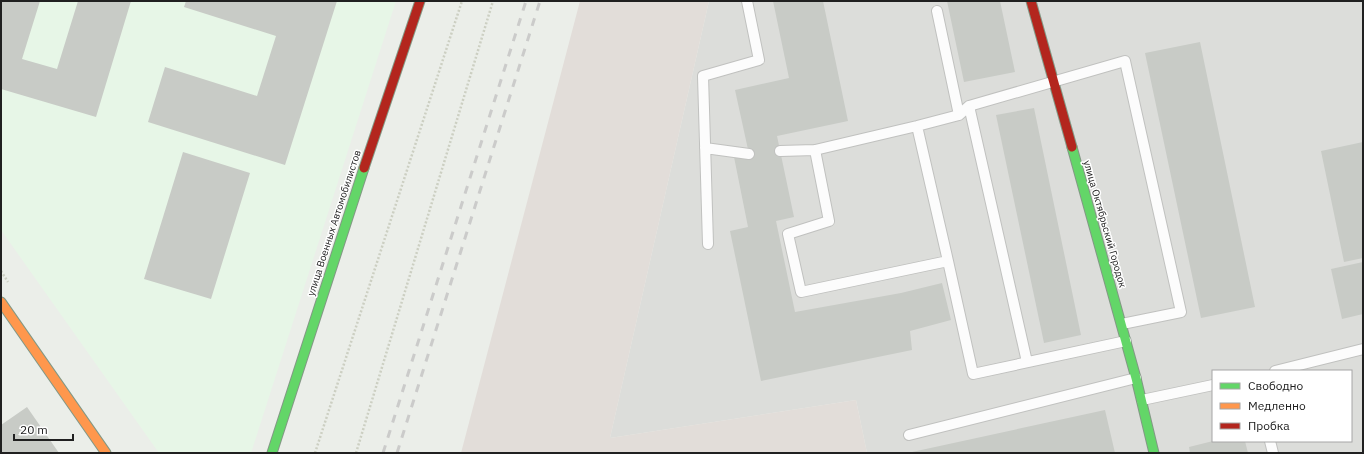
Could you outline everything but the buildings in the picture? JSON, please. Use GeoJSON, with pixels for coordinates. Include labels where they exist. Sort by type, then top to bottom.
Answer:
{"type":"FeatureCollection","features":[{"type":"Feature","properties":{"kind":"street","name":"улица Военных Автомобилистов"},"geometry":{"type":"LineString","coordinates":[[272,453],[366,159],[420,1]]}},
{"type":"Feature","properties":{"kind":"street","name":"улица Октябрьский Городок"},"geometry":{"type":"LineString","coordinates":[[1031,1],[1122,324],[1154,453]]}},
{"type":"Feature","properties":{"kind":"street"},"geometry":{"type":"LineString","coordinates":[[2,304],[106,453]]}},
{"type":"Feature","properties":{"kind":"lane"},"geometry":{"type":"LineString","coordinates":[[708,244],[703,76],[759,60],[747,1]]}},
{"type":"Feature","properties":{"kind":"lane"},"geometry":{"type":"LineString","coordinates":[[937,11],[959,115]]}},
{"type":"Feature","properties":{"kind":"lane"},"geometry":{"type":"LineString","coordinates":[[780,151],[815,150],[917,126],[959,115],[969,106],[1125,61],[1181,312],[1122,324]]}},
{"type":"Feature","properties":{"kind":"lane"},"geometry":{"type":"LineString","coordinates":[[969,106],[1027,362]]}},
{"type":"Feature","properties":{"kind":"lane"},"geometry":{"type":"LineString","coordinates":[[917,126],[973,374],[1126,341]]}},
{"type":"Feature","properties":{"kind":"lane"},"geometry":{"type":"LineString","coordinates":[[705,148],[749,154]]}},
{"type":"Feature","properties":{"kind":"lane"},"geometry":{"type":"LineString","coordinates":[[815,150],[829,222],[788,234],[801,292],[948,261]]}},
{"type":"Feature","properties":{"kind":"lane"},"geometry":{"type":"LineString","coordinates":[[1279,370],[1363,349]]}},
{"type":"Feature","properties":{"kind":"lane"},"geometry":{"type":"LineString","coordinates":[[909,435],[1136,378]]}},
{"type":"Feature","properties":{"kind":"lane"},"geometry":{"type":"LineString","coordinates":[[1142,400],[1212,385]]}},
{"type":"Feature","properties":{"kind":"lane"},"geometry":{"type":"LineString","coordinates":[[1270,442],[1273,453]]}},
{"type":"Feature","properties":{"kind":"path"},"geometry":{"type":"LineString","coordinates":[[315,453],[462,1]]}},
{"type":"Feature","properties":{"kind":"path"},"geometry":{"type":"LineString","coordinates":[[356,453],[493,1]]}},
{"type":"Feature","properties":{"kind":"shaded area"},"geometry":{"type":"Polygon","coordinates":[[[1,1],[396,1],[251,453],[159,453],[1,230],[1,1]]]}},
{"type":"Feature","properties":{"kind":"shaded area"},"geometry":{"type":"Polygon","coordinates":[[[580,1],[709,1],[610,438],[856,400],[867,453],[461,453],[580,1]]]}},
{"type":"Feature","properties":{"kind":"shaded area"},"geometry":{"type":"Polygon","coordinates":[[[709,1],[1363,1],[1363,453],[867,453],[856,400],[610,438],[709,1]]]}},
{"type":"Feature","properties":{"kind":"railway"},"geometry":{"type":"LineString","coordinates":[[383,453],[526,1]]}},
{"type":"Feature","properties":{"kind":"railway"},"geometry":{"type":"LineString","coordinates":[[397,453],[540,1]]}},
{"type":"Feature","properties":{"kind":"traffic: fast"},"geometry":{"type":"LineString","coordinates":[[1072,147],[1136,378],[1154,453]]}},
{"type":"Feature","properties":{"kind":"traffic: fast"},"geometry":{"type":"LineString","coordinates":[[272,453],[364,168]]}},
{"type":"Feature","properties":{"kind":"traffic: slow"},"geometry":{"type":"LineString","coordinates":[[1,302],[106,453]]}},
{"type":"Feature","properties":{"kind":"traffic: jam"},"geometry":{"type":"LineString","coordinates":[[364,168],[420,1]]}},
{"type":"Feature","properties":{"kind":"traffic: jam"},"geometry":{"type":"LineString","coordinates":[[1031,1],[1072,147]]}}]}
